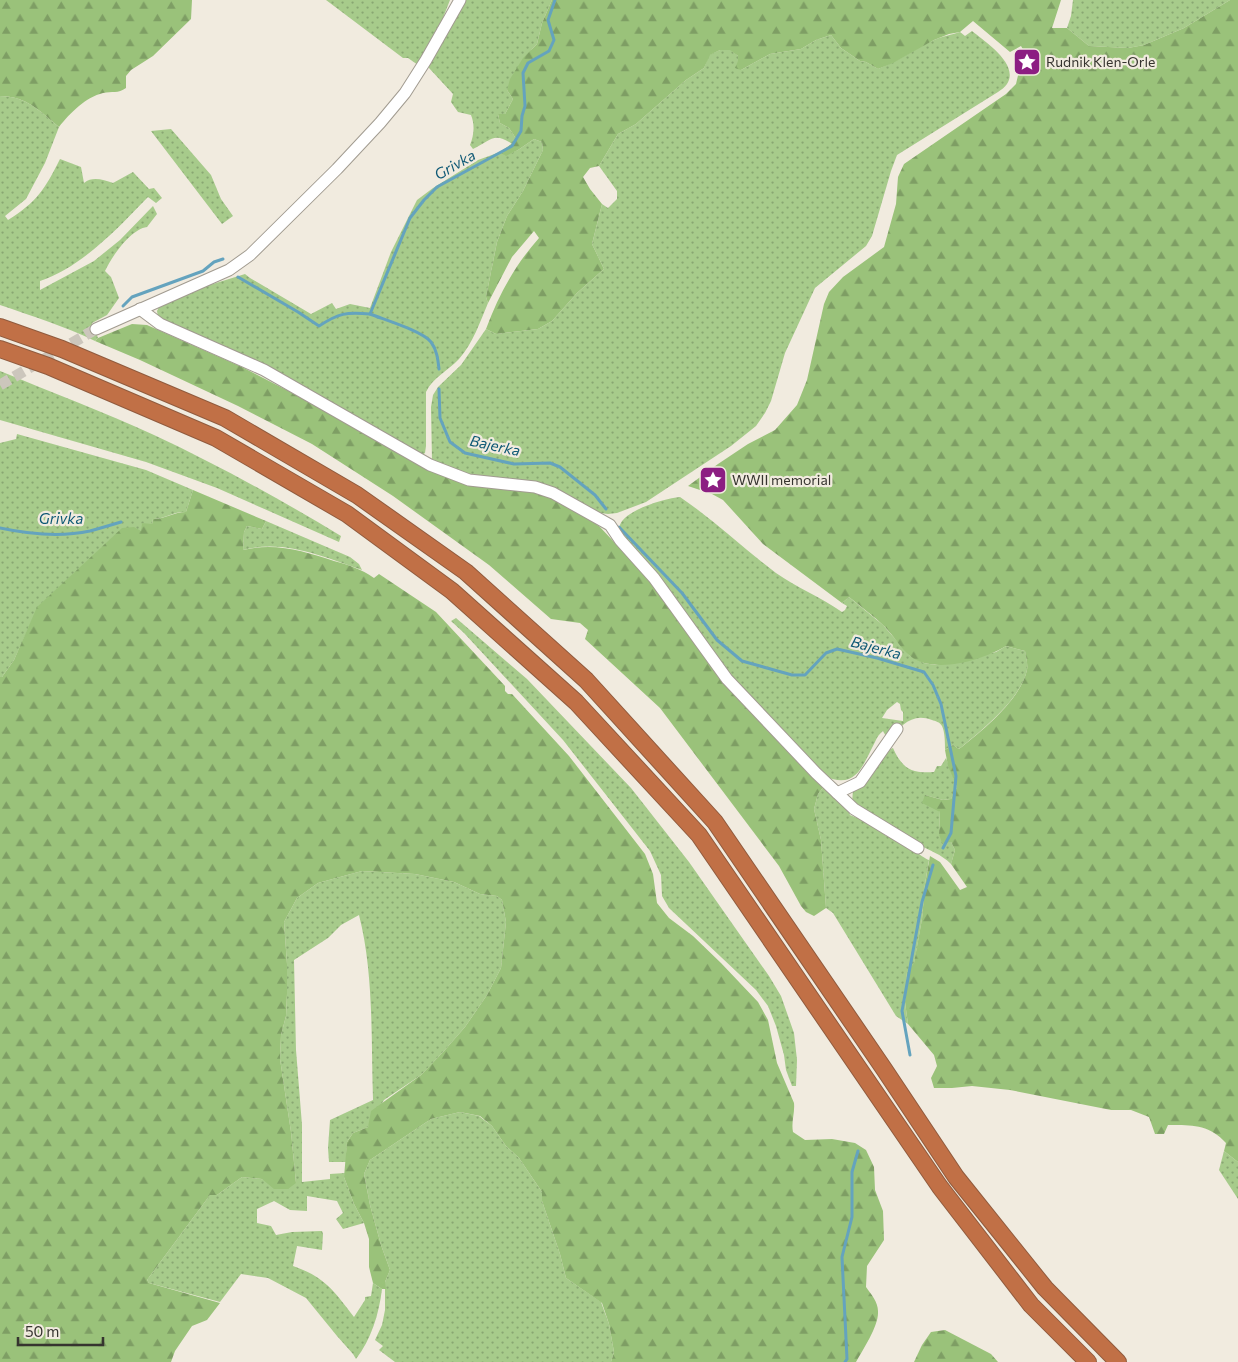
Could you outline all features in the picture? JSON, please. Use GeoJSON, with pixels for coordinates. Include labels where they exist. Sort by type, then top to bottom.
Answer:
{"type":"FeatureCollection","features":[{"type":"Feature","properties":{"kind":"highway"},"geometry":{"type":"LineString","coordinates":[[0,327],[62,349],[225,418],[357,495],[466,572],[586,680],[715,822],[956,1177],[1045,1288],[1118,1362]]}},
{"type":"Feature","properties":{"kind":"highway"},"geometry":{"type":"LineString","coordinates":[[0,349],[48,366],[216,438],[347,514],[452,591],[576,702],[699,835],[940,1187],[1031,1305],[1088,1362]]}},
{"type":"Feature","properties":{"kind":"street"},"geometry":{"type":"LineString","coordinates":[[96,329],[229,270],[267,239],[337,169],[405,93],[460,0]]}},
{"type":"Feature","properties":{"kind":"street"},"geometry":{"type":"LineString","coordinates":[[140,309],[160,324],[264,370],[430,465],[469,480],[535,487],[553,493],[610,525],[620,540],[654,578],[728,679],[816,773],[854,809],[918,848]]}},
{"type":"Feature","properties":{"kind":"street"},"geometry":{"type":"LineString","coordinates":[[837,792],[860,782],[897,729]]}},
{"type":"Feature","properties":{"kind":"green space"},"geometry":{"type":"Polygon","coordinates":[[[0,0],[192,0],[191,19],[153,56],[131,70],[126,76],[126,88],[118,92],[103,93],[90,98],[73,111],[59,127],[32,105],[18,99],[0,96],[0,0]]]}},
{"type":"Feature","properties":{"kind":"green space"},"geometry":{"type":"Polygon","coordinates":[[[326,0],[450,0],[439,28],[418,65],[408,58],[403,58],[326,0]]]}},
{"type":"Feature","properties":{"kind":"green space"},"geometry":{"type":"Polygon","coordinates":[[[464,0],[552,0],[542,23],[537,44],[507,90],[513,99],[505,114],[498,114],[500,123],[509,128],[517,140],[512,144],[501,138],[496,138],[488,140],[473,149],[470,145],[474,130],[471,115],[458,112],[451,102],[453,94],[429,68],[429,63],[464,0]]]}},
{"type":"Feature","properties":{"kind":"green space"},"geometry":{"type":"Polygon","coordinates":[[[552,0],[1061,0],[1052,28],[1067,28],[1089,46],[1128,48],[1144,45],[1184,28],[1230,0],[1238,0],[1238,1162],[1224,1151],[1226,1143],[1213,1132],[1199,1127],[1168,1125],[1164,1134],[1155,1134],[1149,1117],[1131,1110],[1111,1110],[1010,1090],[972,1086],[934,1088],[931,1078],[937,1066],[934,1055],[908,1024],[905,1002],[907,972],[914,963],[930,856],[940,862],[960,890],[967,887],[951,864],[955,850],[951,842],[942,843],[939,834],[940,812],[922,803],[925,795],[943,800],[951,799],[957,787],[948,766],[945,750],[953,745],[959,749],[989,724],[1009,703],[1023,681],[1027,670],[1025,651],[1006,646],[985,656],[958,663],[945,665],[920,662],[910,656],[885,627],[849,597],[842,603],[763,544],[723,500],[688,486],[748,444],[775,430],[797,405],[807,380],[824,304],[829,292],[843,277],[884,247],[896,204],[898,177],[904,164],[1006,94],[1016,84],[1019,71],[1032,65],[1021,46],[1010,52],[973,21],[960,32],[934,40],[893,63],[878,69],[866,62],[860,61],[841,48],[831,35],[816,40],[801,49],[770,54],[741,70],[735,68],[738,56],[730,50],[720,50],[710,55],[704,68],[686,80],[636,124],[618,134],[599,166],[590,168],[583,177],[602,204],[592,244],[604,269],[577,293],[552,321],[538,329],[496,334],[486,329],[496,304],[515,269],[539,238],[534,231],[512,257],[488,303],[486,297],[497,242],[507,216],[523,191],[543,150],[542,142],[534,139],[506,156],[500,152],[517,140],[509,128],[500,123],[498,114],[505,114],[513,99],[507,90],[510,79],[523,58],[537,44],[542,23],[552,0]]]}},
{"type":"Feature","properties":{"kind":"green space"},"geometry":{"type":"Polygon","coordinates":[[[1073,0],[1230,0],[1184,28],[1144,45],[1128,48],[1089,46],[1067,28],[1073,0]]]}},
{"type":"Feature","properties":{"kind":"green space"},"geometry":{"type":"Polygon","coordinates":[[[972,31],[992,47],[1005,61],[1010,76],[1007,84],[998,92],[897,155],[872,236],[866,246],[815,288],[785,353],[771,401],[765,413],[756,426],[731,446],[646,502],[617,513],[608,514],[600,513],[549,486],[474,477],[432,461],[431,407],[433,395],[438,387],[461,365],[486,329],[496,334],[538,329],[552,321],[577,293],[604,269],[592,244],[602,204],[608,208],[617,199],[617,191],[599,166],[618,134],[636,124],[686,80],[704,68],[709,55],[720,50],[731,50],[738,56],[741,70],[770,54],[801,49],[816,40],[831,35],[841,48],[860,61],[866,62],[878,69],[937,39],[960,32],[965,36],[972,31]]]}},
{"type":"Feature","properties":{"kind":"green space"},"geometry":{"type":"Polygon","coordinates":[[[0,96],[18,99],[32,105],[59,127],[45,163],[26,199],[5,216],[8,220],[26,207],[39,194],[50,179],[60,159],[81,167],[84,183],[94,179],[113,183],[133,172],[149,189],[154,188],[162,198],[156,203],[148,197],[112,234],[85,256],[55,275],[40,281],[40,290],[94,261],[120,240],[153,206],[157,214],[147,227],[135,233],[123,244],[105,271],[111,277],[119,298],[107,315],[92,323],[98,338],[95,341],[60,326],[0,305],[0,96]]]}},
{"type":"Feature","properties":{"kind":"green space"},"geometry":{"type":"Polygon","coordinates":[[[171,129],[211,175],[221,199],[233,216],[222,224],[151,131],[171,129]]]}},
{"type":"Feature","properties":{"kind":"green space"},"geometry":{"type":"Polygon","coordinates":[[[534,139],[542,142],[543,150],[523,191],[507,216],[497,242],[486,297],[488,303],[479,325],[464,353],[433,382],[426,392],[426,446],[425,453],[422,455],[158,317],[157,311],[160,305],[200,288],[245,274],[311,314],[332,303],[336,309],[350,304],[370,308],[391,252],[417,200],[478,160],[500,152],[506,155],[518,150],[534,139]]]}},
{"type":"Feature","properties":{"kind":"green space"},"geometry":{"type":"Polygon","coordinates":[[[132,324],[147,325],[242,367],[471,485],[537,493],[560,500],[600,527],[644,574],[825,785],[818,794],[814,809],[821,840],[826,908],[814,916],[806,912],[779,866],[660,708],[585,639],[588,630],[580,623],[551,619],[489,565],[393,496],[312,444],[238,406],[95,341],[132,324]]]}},
{"type":"Feature","properties":{"kind":"green space"},"geometry":{"type":"Polygon","coordinates":[[[0,371],[97,410],[202,458],[341,536],[339,542],[217,488],[146,462],[0,420],[0,371]]]}},
{"type":"Feature","properties":{"kind":"green space"},"geometry":{"type":"Polygon","coordinates":[[[17,434],[146,470],[193,490],[186,512],[153,519],[152,524],[141,531],[113,537],[38,607],[14,660],[2,677],[0,677],[0,443],[16,439],[17,434]]]}},
{"type":"Feature","properties":{"kind":"green space"},"geometry":{"type":"Polygon","coordinates":[[[193,490],[266,521],[262,529],[247,526],[244,532],[243,550],[278,547],[312,554],[350,566],[374,578],[379,574],[436,612],[505,686],[505,691],[508,694],[512,694],[569,756],[645,854],[653,874],[657,903],[669,918],[693,936],[758,1002],[768,1020],[777,1063],[794,1103],[793,1132],[805,1140],[832,1139],[855,1143],[866,1150],[874,1167],[875,1190],[883,1211],[884,1240],[867,1266],[866,1287],[877,1304],[878,1317],[870,1337],[856,1362],[611,1362],[614,1352],[609,1324],[602,1303],[566,1278],[542,1201],[542,1192],[519,1158],[506,1146],[492,1126],[480,1116],[460,1112],[431,1119],[370,1160],[364,1174],[370,1205],[390,1270],[385,1282],[386,1289],[382,1289],[373,1283],[369,1267],[369,1239],[344,1177],[347,1142],[353,1133],[368,1127],[371,1111],[421,1075],[465,1027],[487,995],[501,968],[506,922],[502,900],[497,896],[480,894],[454,882],[415,874],[362,871],[318,883],[297,898],[284,922],[287,994],[286,1016],[281,1035],[280,1059],[291,1132],[296,1183],[288,1189],[274,1189],[262,1179],[242,1177],[217,1195],[210,1195],[147,1280],[149,1283],[220,1303],[207,1320],[192,1326],[175,1351],[171,1362],[0,1362],[0,677],[2,677],[14,660],[37,607],[122,528],[134,527],[141,531],[142,523],[152,524],[153,519],[186,512],[193,490]]]}},
{"type":"Feature","properties":{"kind":"green space"},"geometry":{"type":"Polygon","coordinates":[[[680,497],[693,506],[776,573],[842,612],[847,606],[842,603],[849,597],[883,625],[910,656],[924,663],[935,665],[996,652],[1006,646],[1025,651],[1027,670],[1023,681],[1009,703],[999,714],[959,749],[953,745],[945,750],[943,728],[937,722],[925,718],[913,719],[907,722],[888,740],[883,731],[881,732],[866,761],[851,778],[835,780],[824,776],[748,699],[620,537],[620,525],[630,514],[656,502],[680,497]],[[897,702],[887,710],[882,718],[903,721],[903,712],[900,704],[897,702]]]}},
{"type":"Feature","properties":{"kind":"green space"},"geometry":{"type":"Polygon","coordinates":[[[266,521],[350,557],[359,564],[362,570],[318,555],[289,548],[258,547],[243,550],[244,532],[247,526],[262,529],[266,521]]]}},
{"type":"Feature","properties":{"kind":"green space"},"geometry":{"type":"Polygon","coordinates":[[[456,618],[527,679],[631,788],[689,862],[781,996],[794,1033],[797,1060],[796,1086],[792,1086],[786,1070],[776,1026],[768,1006],[756,990],[669,908],[662,896],[661,875],[650,851],[563,740],[451,621],[456,618]]]}},
{"type":"Feature","properties":{"kind":"green space"},"geometry":{"type":"Polygon","coordinates":[[[893,748],[904,765],[913,771],[934,772],[937,766],[941,766],[946,758],[957,787],[951,799],[943,800],[925,795],[940,812],[939,834],[951,842],[955,850],[951,864],[852,803],[853,790],[883,752],[893,748]]]}},
{"type":"Feature","properties":{"kind":"green space"},"geometry":{"type":"Polygon","coordinates":[[[825,785],[848,809],[850,815],[874,825],[886,836],[894,834],[929,860],[914,964],[907,972],[905,1002],[908,1024],[896,1016],[833,913],[826,908],[821,840],[814,809],[818,794],[825,785]]]}},
{"type":"Feature","properties":{"kind":"green space"},"geometry":{"type":"Polygon","coordinates":[[[362,871],[415,874],[454,882],[480,894],[497,896],[502,900],[506,922],[501,968],[487,995],[465,1027],[421,1075],[384,1100],[368,1127],[353,1133],[347,1142],[346,1162],[329,1162],[330,1120],[373,1100],[369,983],[364,937],[359,915],[341,925],[328,938],[294,960],[296,1050],[302,1125],[302,1182],[330,1179],[330,1174],[345,1173],[344,1177],[354,1204],[364,1223],[343,1229],[336,1219],[343,1213],[337,1201],[307,1196],[307,1211],[290,1210],[274,1201],[257,1209],[257,1223],[271,1226],[276,1235],[292,1232],[322,1231],[322,1250],[297,1246],[293,1266],[321,1280],[341,1300],[354,1317],[365,1297],[371,1296],[373,1283],[382,1289],[374,1326],[366,1344],[356,1359],[306,1298],[268,1278],[241,1274],[220,1302],[149,1283],[147,1280],[210,1195],[217,1195],[242,1177],[296,1183],[291,1132],[280,1059],[281,1035],[286,1016],[287,994],[284,922],[297,898],[318,883],[362,871]]]}},
{"type":"Feature","properties":{"kind":"green space"},"geometry":{"type":"Polygon","coordinates":[[[460,1112],[479,1116],[492,1126],[506,1146],[519,1158],[542,1192],[542,1201],[566,1278],[601,1302],[609,1324],[614,1352],[611,1362],[395,1362],[379,1350],[383,1346],[375,1340],[382,1325],[385,1310],[385,1282],[390,1270],[370,1205],[364,1174],[370,1160],[431,1119],[460,1112]]]}},
{"type":"Feature","properties":{"kind":"green space"},"geometry":{"type":"Polygon","coordinates":[[[1224,1151],[1238,1162],[1238,1199],[1219,1170],[1224,1151]]]}},
{"type":"Feature","properties":{"kind":"green space"},"geometry":{"type":"Polygon","coordinates":[[[945,1330],[991,1354],[998,1362],[914,1362],[931,1332],[945,1330]]]}},
{"type":"Feature","properties":{"kind":"waterway","name":"Grivka"},"geometry":{"type":"LineString","coordinates":[[238,277],[319,326],[343,314],[370,314],[410,218],[424,200],[437,187],[512,146],[521,131],[525,106],[523,73],[528,63],[549,51],[554,40],[548,20],[555,0]]}},
{"type":"Feature","properties":{"kind":"waterway"},"geometry":{"type":"LineString","coordinates":[[123,306],[132,297],[203,271],[214,262],[223,259]]}},
{"type":"Feature","properties":{"kind":"waterway","name":"Bajerka"},"geometry":{"type":"LineString","coordinates":[[370,314],[412,330],[426,338],[435,348],[439,369]]}},
{"type":"Feature","properties":{"kind":"waterway","name":"Bajerka"},"geometry":{"type":"LineString","coordinates":[[439,389],[440,418],[450,442],[465,453],[514,464],[550,463],[560,467],[595,495],[606,509]]}},
{"type":"Feature","properties":{"kind":"waterway","name":"Grivka"},"geometry":{"type":"LineString","coordinates":[[0,528],[33,533],[68,534],[90,531],[121,522]]}},
{"type":"Feature","properties":{"kind":"waterway","name":"Bajerka"},"geometry":{"type":"LineString","coordinates":[[619,527],[682,593],[717,640],[742,661],[792,675],[805,675],[826,653],[837,649],[877,658],[924,672],[933,685],[941,704],[956,776],[951,833],[943,848]]}},
{"type":"Feature","properties":{"kind":"waterway","name":"Bajerka"},"geometry":{"type":"LineString","coordinates":[[910,1055],[902,1011],[922,902],[933,865]]}},
{"type":"Feature","properties":{"kind":"waterway"},"geometry":{"type":"LineString","coordinates":[[845,1362],[847,1359],[842,1257],[852,1217],[852,1172],[858,1151]]}},
{"type":"Feature","properties":{"kind":"tunnel"},"geometry":{"type":"LineString","coordinates":[[0,385],[96,329]]}},
{"type":"Feature","properties":{"kind":"place","name":"Rudnik Klen-Orle"},"geometry":{"type":"Point","coordinates":[1027,62]}},
{"type":"Feature","properties":{"kind":"place","name":"WWII memorial"},"geometry":{"type":"Point","coordinates":[713,480]}}]}
